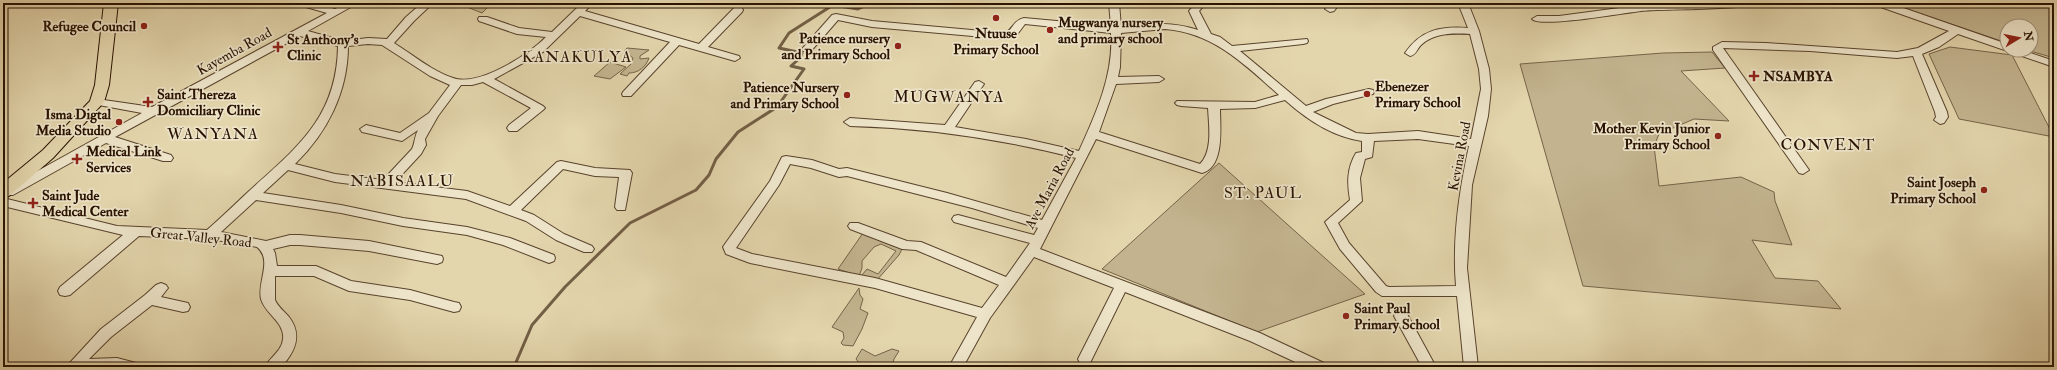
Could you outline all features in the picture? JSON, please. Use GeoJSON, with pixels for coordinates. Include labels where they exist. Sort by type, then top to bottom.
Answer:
{"type":"FeatureCollection","features":[{"type":"Feature","properties":{"kind":"main road"},"geometry":{"type":"LineString","coordinates":[[3,192],[48,154],[97,102],[102,85],[111,3]]}},
{"type":"Feature","properties":{"kind":"street"},"geometry":{"type":"LineString","coordinates":[[303,3],[336,12]]}},
{"type":"Feature","properties":{"kind":"street","name":"Kayemba Road"},"geometry":{"type":"LineString","coordinates":[[3,196],[104,138],[353,3]]}},
{"type":"Feature","properties":{"kind":"street"},"geometry":{"type":"LineString","coordinates":[[389,44],[410,19],[428,3]]}},
{"type":"Feature","properties":{"kind":"street"},"geometry":{"type":"LineString","coordinates":[[298,32],[342,44],[368,40],[389,44],[423,68],[450,81],[472,82],[486,79],[535,52],[588,3]]}},
{"type":"Feature","properties":{"kind":"street","name":"Ave Maria Road"},"geometry":{"type":"LineString","coordinates":[[956,367],[985,314],[1035,246],[1083,156],[1093,134],[1112,81],[1117,30],[1114,3]]}},
{"type":"Feature","properties":{"kind":"street"},"geometry":{"type":"LineString","coordinates":[[1201,3],[1194,11],[1206,35]]}},
{"type":"Feature","properties":{"kind":"street","name":"Kevina Road"},"geometry":{"type":"LineString","coordinates":[[1463,3],[1474,31],[1484,69],[1486,89],[1482,116],[1466,185],[1461,268],[1471,367]]}},
{"type":"Feature","properties":{"kind":"street"},"geometry":{"type":"LineString","coordinates":[[1537,19],[1566,19],[1642,8],[1700,4],[1730,5],[1748,3]]}},
{"type":"Feature","properties":{"kind":"street"},"geometry":{"type":"LineString","coordinates":[[1879,3],[1999,45]]}},
{"type":"Feature","properties":{"kind":"street"},"geometry":{"type":"LineString","coordinates":[[701,48],[738,10]]}},
{"type":"Feature","properties":{"kind":"street"},"geometry":{"type":"LineString","coordinates":[[578,12],[735,58]]}},
{"type":"Feature","properties":{"kind":"street"},"geometry":{"type":"LineString","coordinates":[[806,49],[835,17],[872,24],[1006,36],[1012,34],[1019,23],[1024,21],[1117,30],[1175,27],[1216,38],[1268,79],[1304,111],[1320,121],[1347,134],[1368,138],[1418,135],[1476,143]]}},
{"type":"Feature","properties":{"kind":"street"},"geometry":{"type":"LineString","coordinates":[[483,19],[517,31],[554,35]]}},
{"type":"Feature","properties":{"kind":"street"},"geometry":{"type":"LineString","coordinates":[[1410,53],[1414,45],[1431,34],[1452,30],[1474,31]]}},
{"type":"Feature","properties":{"kind":"street"},"geometry":{"type":"LineString","coordinates":[[1802,170],[1718,50],[1718,47],[1722,45],[1753,45],[1810,47],[1897,55],[1917,54],[1924,52],[1956,31]]}},
{"type":"Feature","properties":{"kind":"street"},"geometry":{"type":"LineString","coordinates":[[627,94],[677,41]]}},
{"type":"Feature","properties":{"kind":"street"},"geometry":{"type":"LineString","coordinates":[[1231,50],[1304,41]]}},
{"type":"Feature","properties":{"kind":"street"},"geometry":{"type":"LineString","coordinates":[[210,235],[310,142],[331,107],[343,61],[342,44]]}},
{"type":"Feature","properties":{"kind":"street"},"geometry":{"type":"LineString","coordinates":[[1917,54],[1941,112],[1942,117],[1940,120]]}},
{"type":"Feature","properties":{"kind":"street"},"geometry":{"type":"LineString","coordinates":[[2036,58],[2054,64]]}},
{"type":"Feature","properties":{"kind":"street"},"geometry":{"type":"LineString","coordinates":[[486,79],[539,108],[513,128]]}},
{"type":"Feature","properties":{"kind":"street"},"geometry":{"type":"LineString","coordinates":[[1112,81],[1159,79]]}},
{"type":"Feature","properties":{"kind":"street"},"geometry":{"type":"LineString","coordinates":[[385,185],[417,151],[420,145],[419,139],[433,114],[458,82]]}},
{"type":"Feature","properties":{"kind":"street"},"geometry":{"type":"LineString","coordinates":[[948,129],[979,84]]}},
{"type":"Feature","properties":{"kind":"street"},"geometry":{"type":"LineString","coordinates":[[1304,111],[1330,100],[1369,92]]}},
{"type":"Feature","properties":{"kind":"street"},"geometry":{"type":"LineString","coordinates":[[1181,103],[1214,106],[1255,105],[1286,96]]}},
{"type":"Feature","properties":{"kind":"street"},"geometry":{"type":"LineString","coordinates":[[97,102],[154,111]]}},
{"type":"Feature","properties":{"kind":"street"},"geometry":{"type":"LineString","coordinates":[[1093,134],[1202,169],[1206,165],[1215,144],[1214,106]]}},
{"type":"Feature","properties":{"kind":"street"},"geometry":{"type":"LineString","coordinates":[[366,129],[402,137],[433,114]]}},
{"type":"Feature","properties":{"kind":"street"},"geometry":{"type":"LineString","coordinates":[[850,122],[904,123],[948,129],[1051,148],[1083,156]]}},
{"type":"Feature","properties":{"kind":"street"},"geometry":{"type":"LineString","coordinates":[[104,138],[167,158]]}},
{"type":"Feature","properties":{"kind":"street"},"geometry":{"type":"LineString","coordinates":[[1368,138],[1368,154],[1360,156],[1355,169],[1353,184],[1356,201],[1331,222],[1341,242],[1381,289],[1387,292],[1463,291]]}},
{"type":"Feature","properties":{"kind":"street"},"geometry":{"type":"LineString","coordinates":[[985,314],[875,283],[750,258],[731,251],[729,247],[775,182],[786,160],[812,164],[839,172],[847,172],[913,187],[990,207],[1046,226]]}},
{"type":"Feature","properties":{"kind":"street"},"geometry":{"type":"LineString","coordinates":[[285,165],[321,175],[467,196],[530,218],[560,237],[588,249]]}},
{"type":"Feature","properties":{"kind":"street"},"geometry":{"type":"LineString","coordinates":[[512,212],[556,168],[560,166],[595,172],[626,173],[621,207]]}},
{"type":"Feature","properties":{"kind":"street"},"geometry":{"type":"LineString","coordinates":[[252,195],[341,209],[403,222],[467,231],[506,241],[549,258]]}},
{"type":"Feature","properties":{"kind":"street","name":"Great Valley Road"},"geometry":{"type":"LineString","coordinates":[[3,202],[117,230],[210,235],[260,243],[266,246],[269,250],[271,261],[267,294],[268,302],[272,310],[286,324],[290,334],[288,346],[277,366]]}},
{"type":"Feature","properties":{"kind":"street"},"geometry":{"type":"LineString","coordinates":[[958,219],[1035,246],[1121,286],[1255,337],[1319,367]]}},
{"type":"Feature","properties":{"kind":"street"},"geometry":{"type":"LineString","coordinates":[[854,226],[906,246],[917,245],[1008,283]]}},
{"type":"Feature","properties":{"kind":"street"},"geometry":{"type":"LineString","coordinates":[[65,292],[137,230]]}},
{"type":"Feature","properties":{"kind":"street"},"geometry":{"type":"LineString","coordinates":[[266,246],[290,240],[300,240],[369,246],[437,259]]}},
{"type":"Feature","properties":{"kind":"street"},"geometry":{"type":"LineString","coordinates":[[269,271],[316,271],[349,286],[410,295],[454,306]]}},
{"type":"Feature","properties":{"kind":"street"},"geometry":{"type":"LineString","coordinates":[[1085,359],[1121,286]]}},
{"type":"Feature","properties":{"kind":"street"},"geometry":{"type":"LineString","coordinates":[[73,367],[106,333],[150,299],[161,288]]}},
{"type":"Feature","properties":{"kind":"street"},"geometry":{"type":"LineString","coordinates":[[150,299],[183,307]]}},
{"type":"Feature","properties":{"kind":"street"},"geometry":{"type":"LineString","coordinates":[[1401,316],[1429,367]]}},
{"type":"Feature","properties":{"kind":"street"},"geometry":{"type":"LineString","coordinates":[[73,367],[97,364],[122,364],[131,367]]}},
{"type":"Feature","properties":{"kind":"shaded area"},"geometry":{"type":"Polygon","coordinates":[[[465,3],[492,3],[482,13],[462,5],[465,3]]]}},
{"type":"Feature","properties":{"kind":"shaded area"},"geometry":{"type":"Polygon","coordinates":[[[1889,3],[2054,3],[2054,58],[2039,54],[2039,18],[1999,18],[1999,40],[1889,3]]]}},
{"type":"Feature","properties":{"kind":"shaded area"},"geometry":{"type":"Polygon","coordinates":[[[1950,47],[1999,53],[1999,58],[2014,58],[2054,137],[1959,119],[1929,54],[1950,47]]]}},
{"type":"Feature","properties":{"kind":"shaded area"},"geometry":{"type":"Polygon","coordinates":[[[627,48],[649,50],[640,56],[640,59],[649,58],[641,69],[636,72],[629,73],[627,76],[620,74],[631,64],[633,58],[624,51],[627,48]]]}},
{"type":"Feature","properties":{"kind":"shaded area"},"geometry":{"type":"Polygon","coordinates":[[[1712,52],[1725,68],[1681,71],[1729,121],[1694,119],[1659,134],[1654,146],[1659,186],[1741,177],[1774,192],[1775,201],[1792,245],[1752,240],[1775,278],[1818,281],[1841,309],[1583,286],[1520,64],[1663,53],[1712,52]]]}},
{"type":"Feature","properties":{"kind":"shaded area"},"geometry":{"type":"Polygon","coordinates":[[[610,62],[626,67],[610,79],[594,76],[610,62]]]}},
{"type":"Feature","properties":{"kind":"shaded area"},"geometry":{"type":"Polygon","coordinates":[[[1219,163],[1365,294],[1257,332],[1102,269],[1219,163]]]}},
{"type":"Feature","properties":{"kind":"shaded area"},"geometry":{"type":"Polygon","coordinates":[[[863,233],[903,247],[899,255],[877,280],[862,275],[867,269],[878,274],[896,251],[881,244],[874,247],[862,261],[862,268],[859,276],[838,269],[863,233]]]}},
{"type":"Feature","properties":{"kind":"shaded area"},"geometry":{"type":"Polygon","coordinates":[[[859,288],[860,295],[863,299],[860,309],[868,313],[853,346],[843,345],[841,343],[844,338],[843,332],[832,327],[859,288]]]}},
{"type":"Feature","properties":{"kind":"shaded area"},"geometry":{"type":"Polygon","coordinates":[[[862,349],[875,356],[892,349],[899,351],[894,359],[892,367],[858,367],[860,364],[856,359],[862,349]]]}},
{"type":"Feature","properties":{"kind":"waterway"},"geometry":{"type":"LineString","coordinates":[[514,367],[532,325],[565,287],[630,223],[696,190],[709,175],[716,159],[738,132],[777,107],[804,69],[791,66],[800,58],[802,53],[779,48],[789,33],[833,5],[858,9],[871,3]]}},
{"type":"Feature","properties":{"kind":"place","name":"Ntuuse Primary School"},"geometry":{"type":"Point","coordinates":[996,18]}},
{"type":"Feature","properties":{"kind":"place","name":"Refugee Council"},"geometry":{"type":"Point","coordinates":[144,26]}},
{"type":"Feature","properties":{"kind":"place","name":"Mugwanya nursery and primary school"},"geometry":{"type":"Point","coordinates":[1050,30]}},
{"type":"Feature","properties":{"kind":"place","name":"Patience nursery and Primary School"},"geometry":{"type":"Point","coordinates":[898,46]}},
{"type":"Feature","properties":{"kind":"place","name":"St Anthony's Clinic"},"geometry":{"type":"Point","coordinates":[278,47]}},
{"type":"Feature","properties":{"kind":"place","name":"NSAMBYA"},"geometry":{"type":"Point","coordinates":[1754,76]}},
{"type":"Feature","properties":{"kind":"place","name":"Ebenezer Primary School"},"geometry":{"type":"Point","coordinates":[1367,94]}},
{"type":"Feature","properties":{"kind":"place","name":"Patience Nursery and Primary School"},"geometry":{"type":"Point","coordinates":[847,95]}},
{"type":"Feature","properties":{"kind":"place","name":"Saint Thereza Domiciliary Clinic"},"geometry":{"type":"Point","coordinates":[148,102]}},
{"type":"Feature","properties":{"kind":"place","name":"Isma Digtal Media Studio"},"geometry":{"type":"Point","coordinates":[119,122]}},
{"type":"Feature","properties":{"kind":"place","name":"Mother Kevin Junior Primary School"},"geometry":{"type":"Point","coordinates":[1718,136]}},
{"type":"Feature","properties":{"kind":"place","name":"Medical Link Services"},"geometry":{"type":"Point","coordinates":[77,159]}},
{"type":"Feature","properties":{"kind":"place","name":"Saint Joseph Primary School"},"geometry":{"type":"Point","coordinates":[1984,190]}},
{"type":"Feature","properties":{"kind":"place","name":"Saint Jude Medical Center"},"geometry":{"type":"Point","coordinates":[33,203]}},
{"type":"Feature","properties":{"kind":"place","name":"Saint Paul Primary School"},"geometry":{"type":"Point","coordinates":[1346,316]}},
{"type":"Feature","properties":{"kind":"district","name":"KANAKULYA"},"geometry":{"type":"Point","coordinates":[577,56]}},
{"type":"Feature","properties":{"kind":"district","name":"MUGWANYA"},"geometry":{"type":"Point","coordinates":[949,96]}},
{"type":"Feature","properties":{"kind":"district","name":"WANYANA"},"geometry":{"type":"Point","coordinates":[213,133]}},
{"type":"Feature","properties":{"kind":"district","name":"CONVENT"},"geometry":{"type":"Point","coordinates":[1828,144]}},
{"type":"Feature","properties":{"kind":"district","name":"NABISAALU"},"geometry":{"type":"Point","coordinates":[402,180]}},
{"type":"Feature","properties":{"kind":"district","name":"ST. PAUL"},"geometry":{"type":"Point","coordinates":[1263,192]}}]}
